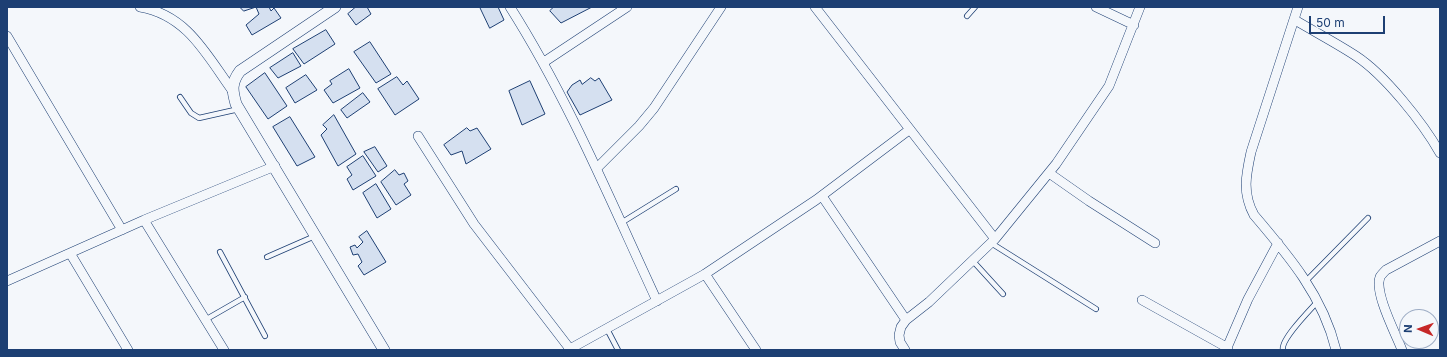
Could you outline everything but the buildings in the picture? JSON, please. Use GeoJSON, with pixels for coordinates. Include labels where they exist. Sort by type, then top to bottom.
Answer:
{"type":"FeatureCollection","features":[{"type":"Feature","properties":{"kind":"street"},"geometry":{"type":"LineString","coordinates":[[140,7],[154,9],[171,17],[187,30],[232,90],[239,110],[275,166],[384,350]]}},
{"type":"Feature","properties":{"kind":"street"},"geometry":{"type":"LineString","coordinates":[[232,90],[234,79],[240,71],[335,7]]}},
{"type":"Feature","properties":{"kind":"street"},"geometry":{"type":"LineString","coordinates":[[510,7],[544,62],[597,168],[657,301]]}},
{"type":"Feature","properties":{"kind":"street"},"geometry":{"type":"LineString","coordinates":[[544,62],[627,7]]}},
{"type":"Feature","properties":{"kind":"street"},"geometry":{"type":"LineString","coordinates":[[597,168],[651,112],[721,7]]}},
{"type":"Feature","properties":{"kind":"street"},"geometry":{"type":"LineString","coordinates":[[815,7],[993,241]]}},
{"type":"Feature","properties":{"kind":"street"},"geometry":{"type":"LineString","coordinates":[[1096,7],[1134,25]]}},
{"type":"Feature","properties":{"kind":"street"},"geometry":{"type":"LineString","coordinates":[[904,350],[900,342],[899,335],[901,327],[906,320],[929,302],[993,241],[1049,173],[1109,86],[1140,7]]}},
{"type":"Feature","properties":{"kind":"street"},"geometry":{"type":"LineString","coordinates":[[1298,7],[1251,152],[1246,174],[1245,190],[1248,204],[1254,214],[1307,280],[1318,300],[1336,350]]}},
{"type":"Feature","properties":{"kind":"street"},"geometry":{"type":"LineString","coordinates":[[1295,20],[1357,56],[1371,68],[1389,86],[1412,114],[1440,153]]}},
{"type":"Feature","properties":{"kind":"street"},"geometry":{"type":"LineString","coordinates":[[7,36],[122,230]]}},
{"type":"Feature","properties":{"kind":"street"},"geometry":{"type":"LineString","coordinates":[[418,136],[474,224],[569,349],[705,274],[822,196],[909,130]]}},
{"type":"Feature","properties":{"kind":"street"},"geometry":{"type":"LineString","coordinates":[[7,281],[144,220],[275,166]]}},
{"type":"Feature","properties":{"kind":"street"},"geometry":{"type":"LineString","coordinates":[[1049,173],[1088,201],[1155,243]]}},
{"type":"Feature","properties":{"kind":"street"},"geometry":{"type":"LineString","coordinates":[[822,196],[906,320]]}},
{"type":"Feature","properties":{"kind":"street"},"geometry":{"type":"LineString","coordinates":[[144,220],[224,350]]}},
{"type":"Feature","properties":{"kind":"street"},"geometry":{"type":"LineString","coordinates":[[1402,350],[1381,298],[1379,287],[1380,277],[1386,270],[1440,241]]}},
{"type":"Feature","properties":{"kind":"street"},"geometry":{"type":"LineString","coordinates":[[1142,300],[1227,349],[1248,299],[1278,243]]}},
{"type":"Feature","properties":{"kind":"street"},"geometry":{"type":"LineString","coordinates":[[70,253],[128,350]]}},
{"type":"Feature","properties":{"kind":"street"},"geometry":{"type":"LineString","coordinates":[[705,274],[756,350]]}},
{"type":"Feature","properties":{"kind":"lane"},"geometry":{"type":"LineString","coordinates":[[967,16],[975,7]]}},
{"type":"Feature","properties":{"kind":"lane"},"geometry":{"type":"LineString","coordinates":[[180,97],[191,113],[199,118],[239,110]]}},
{"type":"Feature","properties":{"kind":"lane"},"geometry":{"type":"LineString","coordinates":[[621,223],[676,189]]}},
{"type":"Feature","properties":{"kind":"lane"},"geometry":{"type":"LineString","coordinates":[[1307,280],[1368,218]]}},
{"type":"Feature","properties":{"kind":"lane"},"geometry":{"type":"LineString","coordinates":[[267,257],[316,236]]}},
{"type":"Feature","properties":{"kind":"lane"},"geometry":{"type":"LineString","coordinates":[[993,241],[1096,309]]}},
{"type":"Feature","properties":{"kind":"lane"},"geometry":{"type":"LineString","coordinates":[[220,252],[265,336]]}},
{"type":"Feature","properties":{"kind":"lane"},"geometry":{"type":"LineString","coordinates":[[972,260],[1003,294]]}},
{"type":"Feature","properties":{"kind":"lane"},"geometry":{"type":"LineString","coordinates":[[205,320],[245,297]]}},
{"type":"Feature","properties":{"kind":"lane"},"geometry":{"type":"LineString","coordinates":[[1283,350],[1283,343],[1318,300]]}},
{"type":"Feature","properties":{"kind":"lane"},"geometry":{"type":"LineString","coordinates":[[607,329],[618,350]]}}]}
